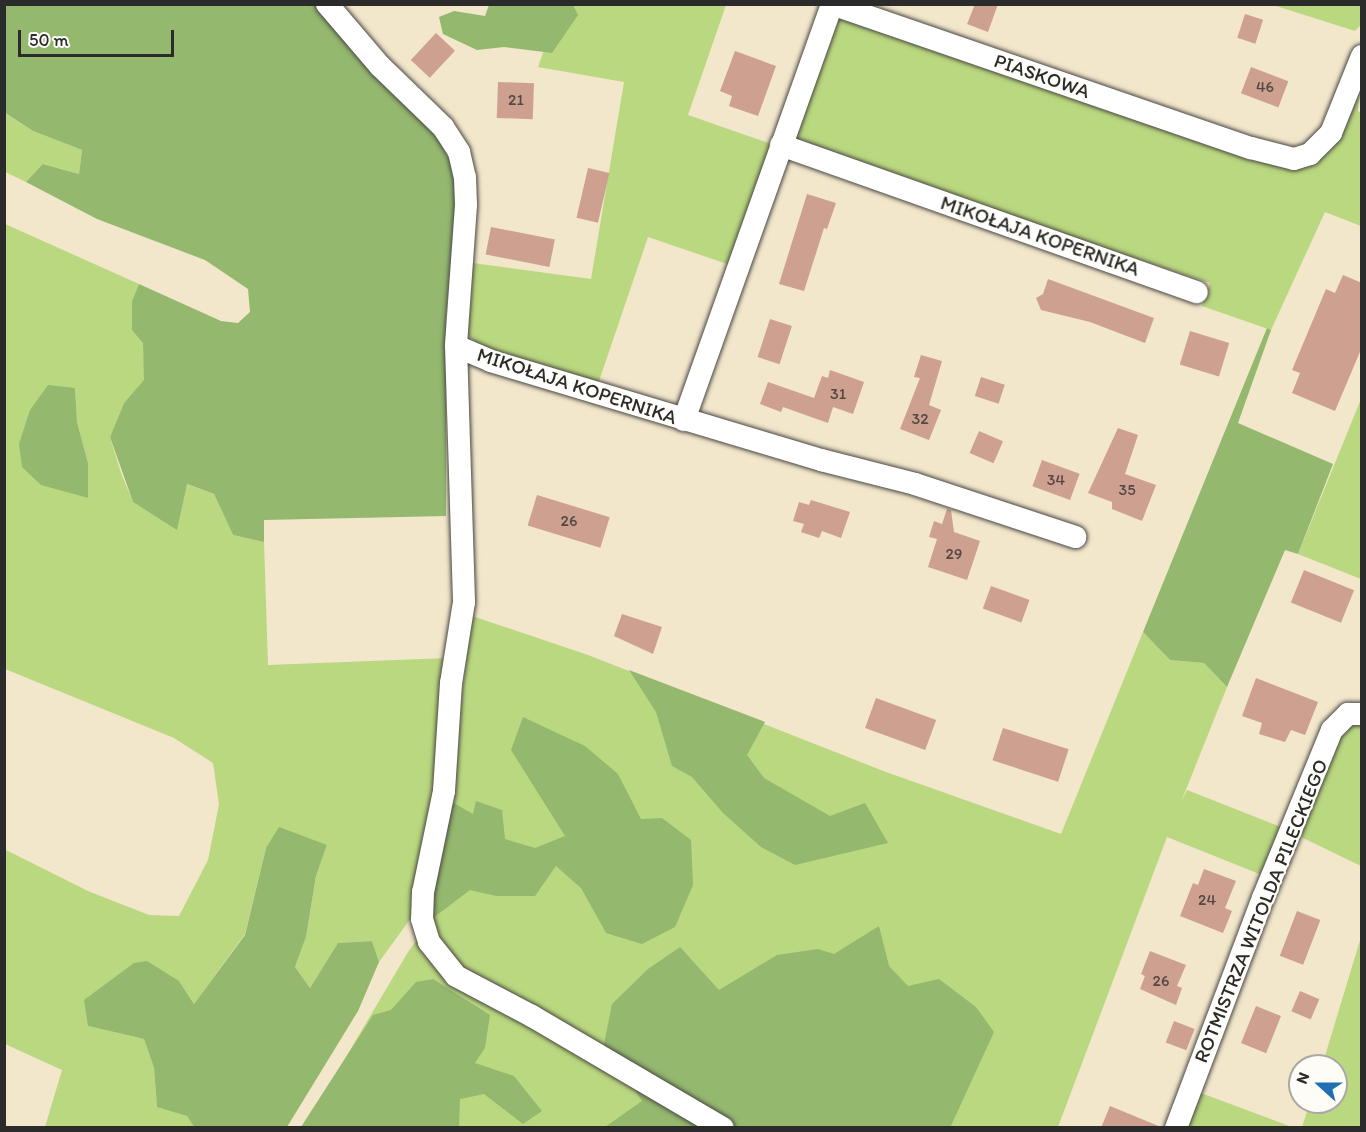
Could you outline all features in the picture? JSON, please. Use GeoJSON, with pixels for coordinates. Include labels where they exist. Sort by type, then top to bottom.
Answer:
{"type":"FeatureCollection","features":[{"type":"Feature","properties":{"kind":"street","name":"MIKOŁAJA KOPERNIKA"},"geometry":{"type":"LineString","coordinates":[[327,4],[380,66],[443,127],[459,152],[465,177],[466,205],[456,346],[491,361],[684,420],[915,484],[1075,537]]}},
{"type":"Feature","properties":{"kind":"street"},"geometry":{"type":"LineString","coordinates":[[684,420],[832,4]]}},
{"type":"Feature","properties":{"kind":"street","name":"PIASKOWA"},"geometry":{"type":"LineString","coordinates":[[832,4],[1251,148],[1294,159],[1324,143],[1362,56]]}},
{"type":"Feature","properties":{"kind":"street","name":"MIKOŁAJA KOPERNIKA"},"geometry":{"type":"LineString","coordinates":[[781,145],[1197,292]]}},
{"type":"Feature","properties":{"kind":"street"},"geometry":{"type":"LineString","coordinates":[[456,346],[459,529],[464,573],[461,630],[451,683],[444,791],[423,892],[422,919],[429,942],[456,976],[532,1016],[723,1128]]}},
{"type":"Feature","properties":{"kind":"street","name":"ROTMISTRZA WITOLDA PILECKIEGO"},"geometry":{"type":"LineString","coordinates":[[1176,1128],[1259,908],[1332,730],[1348,714],[1362,714]]}},
{"type":"Feature","properties":{"kind":"green space"},"geometry":{"type":"Polygon","coordinates":[[[4,5],[315,5],[352,49],[410,106],[440,142],[453,167],[456,211],[446,317],[446,516],[264,520],[264,542],[233,535],[214,494],[187,484],[177,530],[133,502],[110,437],[124,403],[144,380],[143,343],[132,330],[132,301],[139,284],[221,321],[238,323],[250,312],[248,289],[205,260],[97,219],[26,182],[43,164],[79,174],[82,150],[33,131],[5,113],[4,5]]]}},
{"type":"Feature","properties":{"kind":"green space"},"geometry":{"type":"Polygon","coordinates":[[[489,5],[573,5],[578,15],[552,53],[504,47],[477,50],[443,34],[439,17],[454,11],[485,16],[489,5]]]}},
{"type":"Feature","properties":{"kind":"green space"},"geometry":{"type":"Polygon","coordinates":[[[560,5],[726,5],[688,115],[774,145],[733,266],[648,237],[597,387],[481,348],[466,333],[473,263],[591,279],[624,82],[538,67],[560,5]]]}},
{"type":"Feature","properties":{"kind":"green space"},"geometry":{"type":"Polygon","coordinates":[[[1273,5],[1361,5],[1361,25],[1355,31],[1273,5]]]}},
{"type":"Feature","properties":{"kind":"green space"},"geometry":{"type":"Polygon","coordinates":[[[836,13],[1289,167],[1330,151],[1361,70],[1358,111],[1362,113],[1361,226],[1325,212],[1271,330],[1202,306],[1210,283],[792,144],[836,13]]]}},
{"type":"Feature","properties":{"kind":"green space"},"geometry":{"type":"Polygon","coordinates":[[[4,113],[33,131],[82,150],[79,174],[44,164],[26,182],[5,172],[4,113]]]}},
{"type":"Feature","properties":{"kind":"green space"},"geometry":{"type":"Polygon","coordinates":[[[5,224],[139,284],[132,301],[143,343],[145,380],[124,403],[110,437],[121,473],[133,502],[177,529],[186,484],[214,494],[233,535],[264,542],[268,665],[448,658],[435,791],[411,918],[379,962],[372,941],[338,943],[310,988],[295,967],[306,937],[316,876],[327,845],[266,848],[245,934],[194,1004],[179,981],[88,1026],[144,1039],[154,1068],[157,1106],[187,1116],[194,1127],[45,1127],[62,1070],[5,1044],[4,849],[88,891],[149,915],[179,916],[208,860],[219,804],[213,763],[174,738],[5,669],[5,224]],[[75,388],[41,484],[88,498],[88,463],[77,422],[75,388]]]}},
{"type":"Feature","properties":{"kind":"green space"},"geometry":{"type":"Polygon","coordinates":[[[1267,328],[1271,330],[1238,423],[1333,464],[1298,554],[1285,550],[1227,687],[1204,663],[1170,660],[1143,632],[1267,328]]]}},
{"type":"Feature","properties":{"kind":"green space"},"geometry":{"type":"Polygon","coordinates":[[[48,385],[75,388],[77,422],[88,463],[88,498],[41,485],[22,467],[19,444],[30,410],[48,385]]]}},
{"type":"Feature","properties":{"kind":"green space"},"geometry":{"type":"Polygon","coordinates":[[[1361,399],[1361,579],[1298,554],[1361,399]]]}},
{"type":"Feature","properties":{"kind":"green space"},"geometry":{"type":"Polygon","coordinates":[[[472,616],[588,655],[886,772],[1061,834],[1143,632],[1170,660],[1204,663],[1227,687],[1181,802],[1187,790],[1286,829],[1262,875],[1167,837],[1058,1127],[304,1128],[408,952],[433,918],[472,616]]]}},
{"type":"Feature","properties":{"kind":"green space"},"geometry":{"type":"Polygon","coordinates":[[[629,670],[765,722],[747,755],[764,778],[830,816],[865,803],[888,843],[795,865],[761,847],[723,813],[692,777],[672,766],[656,712],[629,670]]]}},
{"type":"Feature","properties":{"kind":"green space"},"geometry":{"type":"Polygon","coordinates":[[[523,717],[585,746],[618,774],[641,819],[662,818],[691,840],[693,885],[675,927],[642,944],[606,933],[581,888],[556,866],[535,896],[496,896],[470,890],[433,918],[429,895],[450,801],[473,814],[476,801],[502,810],[505,839],[535,848],[565,836],[511,750],[523,717]]]}},
{"type":"Feature","properties":{"kind":"green space"},"geometry":{"type":"Polygon","coordinates":[[[1361,723],[1361,866],[1299,836],[1327,760],[1348,724],[1361,723]]]}},
{"type":"Feature","properties":{"kind":"green space"},"geometry":{"type":"Polygon","coordinates":[[[279,827],[327,845],[316,876],[306,937],[295,967],[310,988],[338,943],[372,941],[379,962],[358,1011],[287,1127],[194,1127],[187,1116],[157,1107],[154,1068],[144,1039],[88,1026],[84,1000],[134,963],[147,961],[179,981],[194,1004],[245,935],[266,848],[279,827]]]}},
{"type":"Feature","properties":{"kind":"green space"},"geometry":{"type":"Polygon","coordinates":[[[879,926],[889,966],[908,986],[939,979],[976,1007],[994,1032],[950,1128],[605,1127],[642,1101],[604,1044],[612,1004],[648,969],[680,947],[719,990],[777,955],[818,949],[834,954],[879,926]]]}},
{"type":"Feature","properties":{"kind":"green space"},"geometry":{"type":"Polygon","coordinates":[[[1361,937],[1361,1127],[1302,1127],[1306,1114],[1348,1114],[1348,1054],[1326,1054],[1361,937]]]}},
{"type":"Feature","properties":{"kind":"green space"},"geometry":{"type":"Polygon","coordinates":[[[433,979],[490,1015],[485,1048],[475,1063],[514,1076],[542,1111],[523,1124],[484,1094],[460,1099],[459,1127],[301,1127],[373,1015],[391,1010],[416,982],[433,979]]]}},
{"type":"Feature","properties":{"kind":"green space"},"geometry":{"type":"Polygon","coordinates":[[[1182,1086],[1292,1127],[1166,1128],[1182,1086]]]}},
{"type":"Feature","properties":{"kind":"building"},"geometry":{"type":"Polygon","coordinates":[[[975,4],[998,4],[988,32],[967,24],[975,4]]]}},
{"type":"Feature","properties":{"kind":"building"},"geometry":{"type":"Polygon","coordinates":[[[1245,14],[1263,20],[1255,44],[1237,38],[1245,14]]]}},
{"type":"Feature","properties":{"kind":"building"},"geometry":{"type":"Polygon","coordinates":[[[436,33],[455,51],[430,78],[411,60],[436,33]]]}},
{"type":"Feature","properties":{"kind":"building"},"geometry":{"type":"Polygon","coordinates":[[[735,51],[776,66],[758,116],[729,106],[732,96],[720,91],[735,51]]]}},
{"type":"Feature","properties":{"kind":"building"},"geometry":{"type":"Polygon","coordinates":[[[1251,67],[1288,81],[1278,107],[1241,93],[1251,67]]]}},
{"type":"Feature","properties":{"kind":"building"},"geometry":{"type":"Polygon","coordinates":[[[498,82],[534,83],[533,119],[497,118],[498,82]]]}},
{"type":"Feature","properties":{"kind":"building"},"geometry":{"type":"Polygon","coordinates":[[[588,168],[609,173],[598,223],[577,218],[588,168]]]}},
{"type":"Feature","properties":{"kind":"building"},"geometry":{"type":"Polygon","coordinates":[[[807,194],[836,203],[827,229],[824,228],[804,291],[779,284],[807,194]]]}},
{"type":"Feature","properties":{"kind":"building"},"geometry":{"type":"Polygon","coordinates":[[[491,227],[555,239],[549,267],[486,254],[491,227]]]}},
{"type":"Feature","properties":{"kind":"building"},"geometry":{"type":"Polygon","coordinates":[[[1343,275],[1362,283],[1362,347],[1335,411],[1292,393],[1300,373],[1292,370],[1326,289],[1335,293],[1343,275]]]}},
{"type":"Feature","properties":{"kind":"building"},"geometry":{"type":"Polygon","coordinates":[[[1048,279],[1154,318],[1145,343],[1090,322],[1041,310],[1036,298],[1043,294],[1048,279]]]}},
{"type":"Feature","properties":{"kind":"building"},"geometry":{"type":"Polygon","coordinates":[[[770,319],[792,326],[780,364],[758,357],[770,319]]]}},
{"type":"Feature","properties":{"kind":"building"},"geometry":{"type":"Polygon","coordinates":[[[1190,331],[1229,343],[1219,376],[1180,364],[1190,331]]]}},
{"type":"Feature","properties":{"kind":"building"},"geometry":{"type":"Polygon","coordinates":[[[921,355],[942,361],[929,405],[941,410],[929,440],[900,429],[920,378],[914,377],[921,355]]]}},
{"type":"Feature","properties":{"kind":"building"},"geometry":{"type":"Polygon","coordinates":[[[830,370],[864,382],[853,414],[833,407],[828,423],[783,407],[781,412],[760,404],[768,382],[814,398],[822,376],[828,378],[830,370]]]}},
{"type":"Feature","properties":{"kind":"building"},"geometry":{"type":"Polygon","coordinates":[[[981,377],[1005,385],[999,404],[975,396],[981,377]]]}},
{"type":"Feature","properties":{"kind":"building"},"geometry":{"type":"Polygon","coordinates":[[[1118,428],[1138,435],[1125,474],[1156,485],[1142,521],[1112,509],[1112,502],[1088,493],[1118,428]]]}},
{"type":"Feature","properties":{"kind":"building"},"geometry":{"type":"Polygon","coordinates":[[[979,431],[1003,441],[994,463],[970,453],[979,431]]]}},
{"type":"Feature","properties":{"kind":"building"},"geometry":{"type":"Polygon","coordinates":[[[1042,460],[1080,474],[1070,500],[1032,486],[1042,460]]]}},
{"type":"Feature","properties":{"kind":"building"},"geometry":{"type":"Polygon","coordinates":[[[537,495],[610,517],[600,548],[528,526],[537,495]]]}},
{"type":"Feature","properties":{"kind":"building"},"geometry":{"type":"Polygon","coordinates":[[[811,500],[850,512],[841,538],[822,531],[819,538],[801,532],[804,524],[793,521],[799,502],[809,505],[811,500]]]}},
{"type":"Feature","properties":{"kind":"building"},"geometry":{"type":"Polygon","coordinates":[[[947,509],[951,510],[954,532],[980,541],[967,580],[928,567],[937,539],[929,537],[934,521],[942,524],[947,509]]]}},
{"type":"Feature","properties":{"kind":"building"},"geometry":{"type":"Polygon","coordinates":[[[1304,570],[1354,590],[1341,623],[1291,602],[1304,570]]]}},
{"type":"Feature","properties":{"kind":"building"},"geometry":{"type":"Polygon","coordinates":[[[991,586],[1030,600],[1021,623],[983,609],[991,586]]]}},
{"type":"Feature","properties":{"kind":"building"},"geometry":{"type":"Polygon","coordinates":[[[622,614],[662,627],[653,654],[614,636],[622,614]]]}},
{"type":"Feature","properties":{"kind":"building"},"geometry":{"type":"Polygon","coordinates":[[[1256,678],[1318,702],[1305,735],[1291,730],[1285,742],[1259,734],[1262,723],[1242,716],[1256,678]]]}},
{"type":"Feature","properties":{"kind":"building"},"geometry":{"type":"Polygon","coordinates":[[[876,698],[936,720],[925,750],[865,728],[876,698]]]}},
{"type":"Feature","properties":{"kind":"building"},"geometry":{"type":"Polygon","coordinates":[[[1003,728],[1069,749],[1058,782],[992,760],[1003,728]]]}},
{"type":"Feature","properties":{"kind":"building"},"geometry":{"type":"Polygon","coordinates":[[[1204,869],[1236,881],[1225,908],[1232,911],[1223,933],[1180,916],[1193,883],[1198,885],[1204,869]]]}},
{"type":"Feature","properties":{"kind":"building"},"geometry":{"type":"Polygon","coordinates":[[[1297,911],[1320,920],[1303,965],[1280,956],[1297,911]]]}},
{"type":"Feature","properties":{"kind":"building"},"geometry":{"type":"Polygon","coordinates":[[[1150,951],[1186,965],[1177,986],[1182,988],[1176,1005],[1140,989],[1145,976],[1141,974],[1150,951]]]}},
{"type":"Feature","properties":{"kind":"building"},"geometry":{"type":"Polygon","coordinates":[[[1300,991],[1319,999],[1311,1019],[1291,1011],[1300,991]]]}},
{"type":"Feature","properties":{"kind":"building"},"geometry":{"type":"Polygon","coordinates":[[[1256,1006],[1281,1016],[1266,1053],[1241,1043],[1256,1006]]]}},
{"type":"Feature","properties":{"kind":"building"},"geometry":{"type":"Polygon","coordinates":[[[1174,1021],[1195,1029],[1186,1050],[1166,1042],[1174,1021]]]}},
{"type":"Feature","properties":{"kind":"building"},"geometry":{"type":"Polygon","coordinates":[[[1110,1106],[1161,1127],[1161,1128],[1101,1128],[1110,1106]]]}}]}
